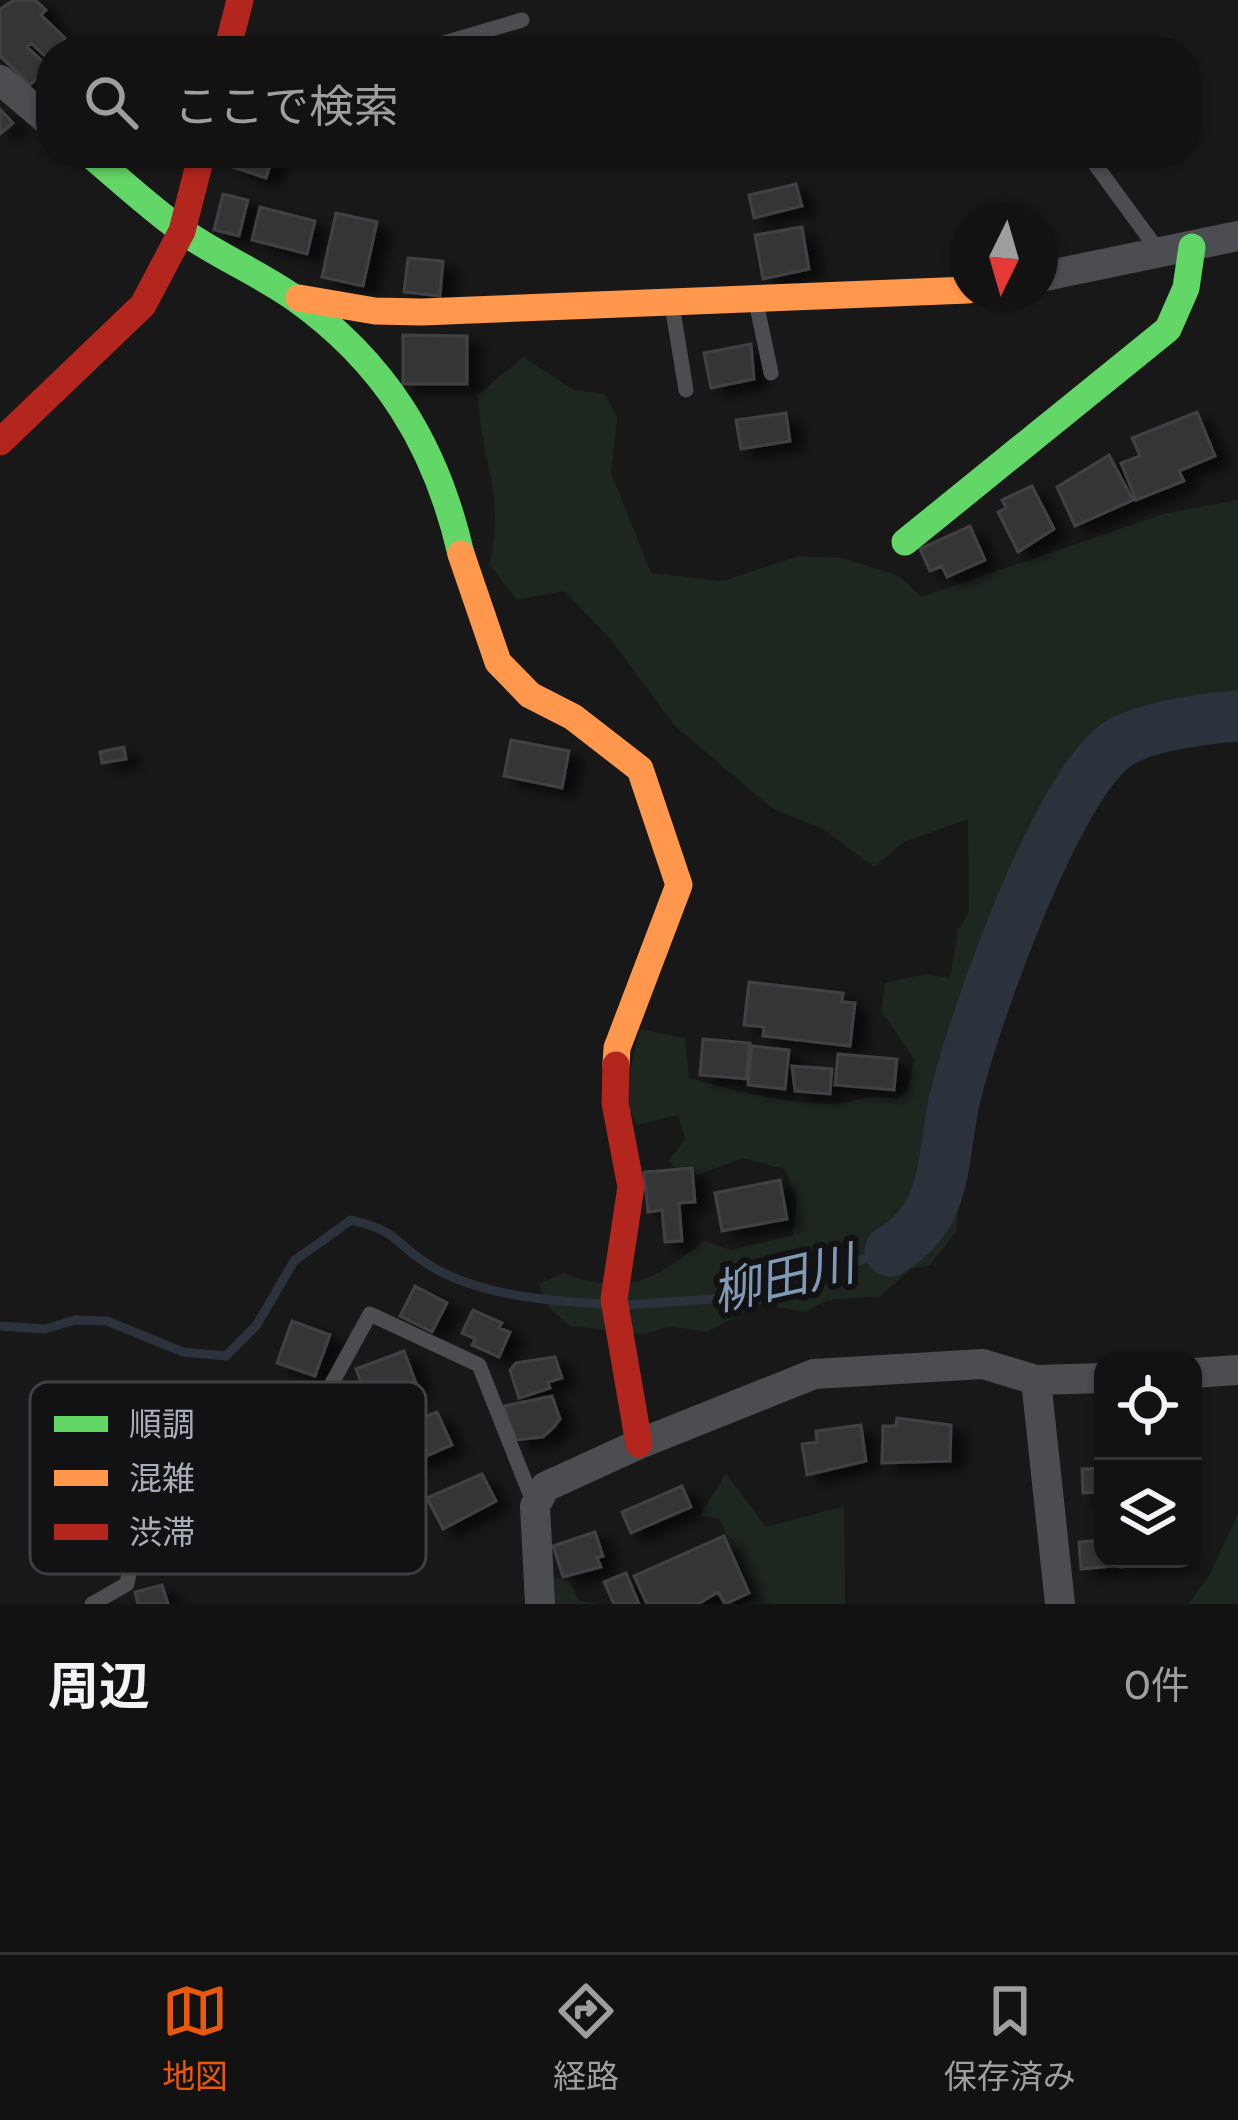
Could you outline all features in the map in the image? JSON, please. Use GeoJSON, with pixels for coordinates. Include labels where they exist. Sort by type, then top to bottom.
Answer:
{"type":"FeatureCollection","features":[{"type":"Feature","properties":{"kind":"street"},"geometry":{"type":"LineString","coordinates":[[231,36],[240,0]]}},
{"type":"Feature","properties":{"kind":"street"},"geometry":{"type":"LineString","coordinates":[[0,80],[36,110]]}},
{"type":"Feature","properties":{"kind":"street"},"geometry":{"type":"LineString","coordinates":[[106,168],[182,231],[293,297],[362,356],[403,410],[446,485],[464,567],[498,662],[530,694],[572,717],[640,769],[679,885],[617,1048],[614,1103],[631,1187],[614,1299],[618,1348],[639,1444]]}},
{"type":"Feature","properties":{"kind":"street"},"geometry":{"type":"LineString","coordinates":[[0,442],[143,305],[182,231],[198,168]]}},
{"type":"Feature","properties":{"kind":"street"},"geometry":{"type":"LineString","coordinates":[[1058,273],[1238,236]]}},
{"type":"Feature","properties":{"kind":"street"},"geometry":{"type":"LineString","coordinates":[[905,542],[1168,329],[1186,288],[1192,247]]}},
{"type":"Feature","properties":{"kind":"street"},"geometry":{"type":"LineString","coordinates":[[293,297],[376,311],[422,312],[950,291]]}},
{"type":"Feature","properties":{"kind":"street"},"geometry":{"type":"LineString","coordinates":[[540,1604],[536,1506],[545,1487],[639,1444],[814,1375],[983,1364],[1036,1379],[1094,1378]]}},
{"type":"Feature","properties":{"kind":"street"},"geometry":{"type":"LineString","coordinates":[[1202,1372],[1238,1370]]}},
{"type":"Feature","properties":{"kind":"street"},"geometry":{"type":"LineString","coordinates":[[1036,1379],[1060,1604]]}},
{"type":"Feature","properties":{"kind":"lane"},"geometry":{"type":"LineString","coordinates":[[468,36],[522,20]]}},
{"type":"Feature","properties":{"kind":"lane"},"geometry":{"type":"LineString","coordinates":[[1098,168],[1160,253]]}},
{"type":"Feature","properties":{"kind":"lane"},"geometry":{"type":"LineString","coordinates":[[671,302],[686,391]]}},
{"type":"Feature","properties":{"kind":"lane"},"geometry":{"type":"LineString","coordinates":[[756,302],[771,373]]}},
{"type":"Feature","properties":{"kind":"lane"},"geometry":{"type":"LineString","coordinates":[[333,1382],[370,1315],[479,1365],[536,1506]]}},
{"type":"Feature","properties":{"kind":"lane"},"geometry":{"type":"LineString","coordinates":[[92,1604],[127,1584],[129,1574]]}},
{"type":"Feature","properties":{"kind":"shaded area"},"geometry":{"type":"Polygon","coordinates":[[[523,357],[574,390],[605,394],[617,418],[611,473],[651,573],[722,581],[799,556],[842,558],[899,576],[921,597],[1163,514],[1238,500],[1238,702],[1119,729],[1093,758],[1104,787],[1089,822],[1047,876],[1034,930],[1022,945],[1017,966],[964,1016],[957,1059],[976,1112],[965,1150],[956,1232],[930,1265],[911,1269],[880,1296],[828,1300],[805,1312],[760,1304],[707,1332],[671,1326],[645,1334],[570,1326],[549,1308],[539,1284],[563,1273],[605,1284],[638,1281],[704,1241],[731,1250],[793,1235],[797,1198],[784,1169],[743,1158],[684,1180],[669,1161],[685,1139],[678,1115],[636,1125],[624,1096],[640,1029],[685,1038],[689,1078],[706,1083],[814,1103],[897,1099],[908,1089],[914,1059],[881,1011],[885,983],[925,974],[950,978],[958,930],[969,912],[968,819],[904,842],[874,867],[823,829],[773,809],[675,726],[608,636],[564,591],[517,600],[489,564],[494,498],[478,395],[523,357]]]}},
{"type":"Feature","properties":{"kind":"shaded area"},"geometry":{"type":"Polygon","coordinates":[[[726,1474],[766,1527],[844,1506],[845,1604],[743,1604],[753,1598],[719,1518],[699,1516],[726,1474]]]}},
{"type":"Feature","properties":{"kind":"shaded area"},"geometry":{"type":"Polygon","coordinates":[[[1238,1514],[1238,1604],[1188,1604],[1208,1578],[1238,1514]]]}},
{"type":"Feature","properties":{"kind":"shaded area"},"geometry":{"type":"Polygon","coordinates":[[[554,1578],[569,1581],[579,1601],[601,1604],[555,1604],[554,1578]]]}},
{"type":"Feature","properties":{"kind":"building"},"geometry":{"type":"Polygon","coordinates":[[[14,0],[35,0],[46,10],[41,15],[63,36],[36,36],[36,48],[31,43],[27,47],[36,55],[36,79],[30,85],[0,56],[0,9],[14,0]]]}},
{"type":"Feature","properties":{"kind":"building"},"geometry":{"type":"Polygon","coordinates":[[[0,109],[13,123],[0,134],[0,109]]]}},
{"type":"Feature","properties":{"kind":"building"},"geometry":{"type":"Polygon","coordinates":[[[236,168],[269,168],[266,178],[236,168]]]}},
{"type":"Feature","properties":{"kind":"building"},"geometry":{"type":"Polygon","coordinates":[[[796,184],[802,206],[754,218],[749,195],[796,184]]]}},
{"type":"Feature","properties":{"kind":"building"},"geometry":{"type":"Polygon","coordinates":[[[223,194],[248,200],[239,236],[214,230],[223,194]]]}},
{"type":"Feature","properties":{"kind":"building"},"geometry":{"type":"Polygon","coordinates":[[[260,207],[315,221],[307,254],[252,240],[260,207]]]}},
{"type":"Feature","properties":{"kind":"building"},"geometry":{"type":"Polygon","coordinates":[[[336,213],[377,222],[363,286],[322,277],[336,213]]]}},
{"type":"Feature","properties":{"kind":"building"},"geometry":{"type":"Polygon","coordinates":[[[802,227],[809,269],[763,279],[755,235],[802,227]]]}},
{"type":"Feature","properties":{"kind":"building"},"geometry":{"type":"Polygon","coordinates":[[[408,258],[443,261],[440,296],[404,292],[408,258]]]}},
{"type":"Feature","properties":{"kind":"building"},"geometry":{"type":"Polygon","coordinates":[[[403,335],[467,336],[467,384],[403,384],[403,335]]]}},
{"type":"Feature","properties":{"kind":"building"},"geometry":{"type":"Polygon","coordinates":[[[751,344],[754,379],[711,388],[704,353],[751,344]]]}},
{"type":"Feature","properties":{"kind":"building"},"geometry":{"type":"Polygon","coordinates":[[[1197,412],[1215,456],[1179,471],[1184,481],[1136,500],[1121,463],[1140,456],[1132,438],[1197,412]]]}},
{"type":"Feature","properties":{"kind":"building"},"geometry":{"type":"Polygon","coordinates":[[[786,413],[790,441],[741,449],[736,420],[786,413]]]}},
{"type":"Feature","properties":{"kind":"building"},"geometry":{"type":"Polygon","coordinates":[[[1109,455],[1133,500],[1075,526],[1057,487],[1109,455]]]}},
{"type":"Feature","properties":{"kind":"building"},"geometry":{"type":"Polygon","coordinates":[[[1032,486],[1054,529],[1018,552],[998,512],[1006,508],[1002,500],[1032,486]]]}},
{"type":"Feature","properties":{"kind":"building"},"geometry":{"type":"Polygon","coordinates":[[[970,526],[985,560],[947,577],[942,566],[930,571],[920,549],[970,526]]]}},
{"type":"Feature","properties":{"kind":"building"},"geometry":{"type":"Polygon","coordinates":[[[511,740],[569,751],[562,788],[504,776],[511,740]]]}},
{"type":"Feature","properties":{"kind":"building"},"geometry":{"type":"Polygon","coordinates":[[[124,747],[126,759],[102,763],[100,752],[124,747]]]}},
{"type":"Feature","properties":{"kind":"building"},"geometry":{"type":"Polygon","coordinates":[[[749,982],[843,993],[842,1002],[855,1003],[850,1046],[763,1036],[764,1027],[744,1025],[749,982]]]}},
{"type":"Feature","properties":{"kind":"building"},"geometry":{"type":"Polygon","coordinates":[[[703,1039],[750,1043],[746,1079],[700,1075],[703,1039]]]}},
{"type":"Feature","properties":{"kind":"building"},"geometry":{"type":"Polygon","coordinates":[[[752,1046],[789,1050],[785,1089],[748,1085],[752,1046]]]}},
{"type":"Feature","properties":{"kind":"building"},"geometry":{"type":"Polygon","coordinates":[[[838,1054],[897,1059],[894,1090],[835,1085],[838,1054]]]}},
{"type":"Feature","properties":{"kind":"building"},"geometry":{"type":"Polygon","coordinates":[[[792,1066],[832,1069],[830,1094],[795,1091],[792,1066]]]}},
{"type":"Feature","properties":{"kind":"building"},"geometry":{"type":"Polygon","coordinates":[[[692,1168],[695,1202],[679,1203],[682,1241],[665,1242],[662,1210],[648,1212],[644,1172],[692,1168]]]}},
{"type":"Feature","properties":{"kind":"building"},"geometry":{"type":"Polygon","coordinates":[[[780,1180],[787,1219],[722,1231],[715,1193],[780,1180]]]}},
{"type":"Feature","properties":{"kind":"building"},"geometry":{"type":"Polygon","coordinates":[[[415,1286],[447,1303],[432,1332],[400,1316],[415,1286]]]}},
{"type":"Feature","properties":{"kind":"building"},"geometry":{"type":"Polygon","coordinates":[[[473,1310],[502,1323],[499,1328],[510,1332],[499,1357],[472,1345],[475,1339],[462,1333],[473,1310]]]}},
{"type":"Feature","properties":{"kind":"building"},"geometry":{"type":"Polygon","coordinates":[[[292,1321],[330,1335],[315,1376],[277,1363],[292,1321]]]}},
{"type":"Feature","properties":{"kind":"building"},"geometry":{"type":"Polygon","coordinates":[[[404,1351],[416,1382],[361,1382],[356,1369],[404,1351]]]}},
{"type":"Feature","properties":{"kind":"building"},"geometry":{"type":"Polygon","coordinates":[[[555,1357],[562,1378],[548,1382],[550,1388],[519,1398],[510,1370],[516,1363],[555,1357]]]}},
{"type":"Feature","properties":{"kind":"building"},"geometry":{"type":"Polygon","coordinates":[[[552,1396],[560,1419],[554,1427],[543,1437],[516,1440],[504,1406],[552,1396]]]}},
{"type":"Feature","properties":{"kind":"building"},"geometry":{"type":"Polygon","coordinates":[[[437,1412],[452,1445],[426,1456],[426,1416],[437,1412]]]}},
{"type":"Feature","properties":{"kind":"building"},"geometry":{"type":"Polygon","coordinates":[[[897,1418],[951,1425],[950,1461],[882,1463],[883,1426],[896,1426],[897,1418]]]}},
{"type":"Feature","properties":{"kind":"building"},"geometry":{"type":"Polygon","coordinates":[[[861,1425],[866,1461],[807,1475],[802,1444],[817,1442],[816,1431],[861,1425]]]}},
{"type":"Feature","properties":{"kind":"building"},"geometry":{"type":"Polygon","coordinates":[[[1094,1468],[1094,1492],[1083,1493],[1082,1469],[1094,1468]]]}},
{"type":"Feature","properties":{"kind":"building"},"geometry":{"type":"Polygon","coordinates":[[[482,1474],[496,1501],[443,1529],[427,1498],[482,1474]]]}},
{"type":"Feature","properties":{"kind":"building"},"geometry":{"type":"Polygon","coordinates":[[[682,1486],[691,1507],[631,1533],[622,1512],[682,1486]]]}},
{"type":"Feature","properties":{"kind":"building"},"geometry":{"type":"Polygon","coordinates":[[[595,1532],[603,1556],[597,1558],[601,1567],[563,1577],[553,1546],[595,1532]]]}},
{"type":"Feature","properties":{"kind":"building"},"geometry":{"type":"Polygon","coordinates":[[[724,1536],[749,1593],[725,1604],[718,1592],[698,1604],[647,1604],[634,1576],[724,1536]]]}},
{"type":"Feature","properties":{"kind":"building"},"geometry":{"type":"Polygon","coordinates":[[[1094,1541],[1094,1568],[1081,1569],[1079,1542],[1094,1541]]]}},
{"type":"Feature","properties":{"kind":"building"},"geometry":{"type":"Polygon","coordinates":[[[626,1573],[639,1604],[614,1604],[604,1582],[626,1573]]]}},
{"type":"Feature","properties":{"kind":"building"},"geometry":{"type":"Polygon","coordinates":[[[162,1585],[168,1604],[138,1604],[135,1592],[162,1585]]]}},
{"type":"Feature","properties":{"kind":"waterway","name":"柳田川"},"geometry":{"type":"LineString","coordinates":[[890,1251],[924,1221],[933,1203],[955,1098],[979,1017],[1021,906],[1071,803],[1096,765],[1121,742],[1162,727],[1238,716]]}},
{"type":"Feature","properties":{"kind":"waterway","name":"柳田川"},"geometry":{"type":"LineString","coordinates":[[0,1326],[45,1329],[75,1320],[107,1321],[183,1352],[226,1356],[256,1326],[294,1261],[351,1220],[386,1232],[423,1261],[464,1282],[535,1298],[604,1304]]}},
{"type":"Feature","properties":{"kind":"waterway","name":"柳田川"},"geometry":{"type":"LineString","coordinates":[[627,1305],[741,1297],[890,1251]]}},
{"type":"Feature","properties":{"kind":"traffic: fast"},"geometry":{"type":"LineString","coordinates":[[106,168],[181,230],[293,297],[355,349],[380,378],[421,442],[461,554]]}},
{"type":"Feature","properties":{"kind":"traffic: fast"},"geometry":{"type":"LineString","coordinates":[[905,542],[1168,329],[1186,288],[1192,247]]}},
{"type":"Feature","properties":{"kind":"traffic: slow"},"geometry":{"type":"LineString","coordinates":[[299,298],[375,311],[422,312],[950,291]]}},
{"type":"Feature","properties":{"kind":"traffic: slow"},"geometry":{"type":"LineString","coordinates":[[461,554],[498,662],[530,695],[573,717],[640,769],[679,885],[617,1048],[616,1065]]}},
{"type":"Feature","properties":{"kind":"traffic: jam"},"geometry":{"type":"LineString","coordinates":[[231,36],[240,0]]}},
{"type":"Feature","properties":{"kind":"traffic: jam"},"geometry":{"type":"LineString","coordinates":[[0,442],[143,305],[182,231],[198,168]]}},
{"type":"Feature","properties":{"kind":"traffic: jam"},"geometry":{"type":"LineString","coordinates":[[616,1065],[615,1103],[631,1187],[614,1299],[639,1444]]}}]}
